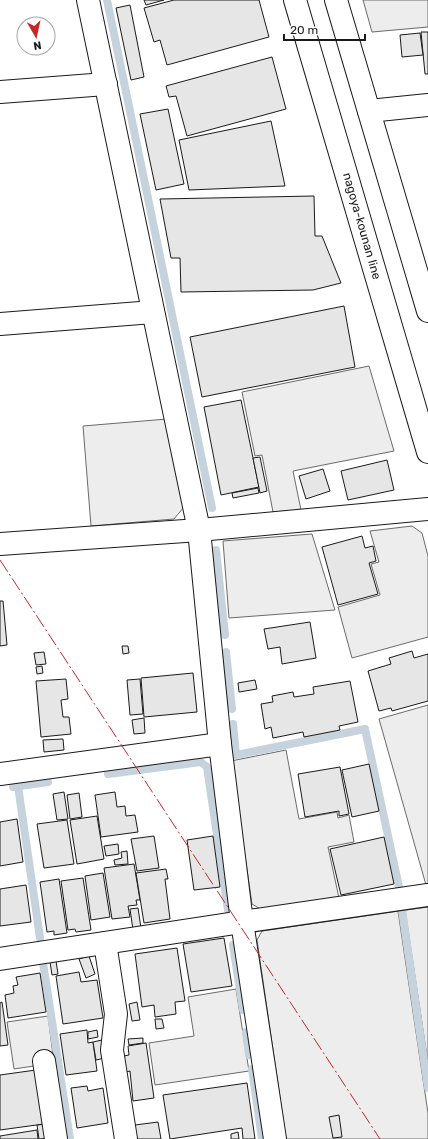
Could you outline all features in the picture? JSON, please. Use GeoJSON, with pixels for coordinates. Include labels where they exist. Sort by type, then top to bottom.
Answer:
{"type":"FeatureCollection","features":[{"type":"Feature","properties":{"kind":"street"},"geometry":{"type":"LineString","coordinates":[[88,0],[199,530],[220,744],[242,922],[275,1139]]}},
{"type":"Feature","properties":{"kind":"street","name":"nagoya-kounan line"},"geometry":{"type":"LineString","coordinates":[[296,0],[428,452]]}},
{"type":"Feature","properties":{"kind":"street"},"geometry":{"type":"LineString","coordinates":[[336,0],[428,311]]}},
{"type":"Feature","properties":{"kind":"street"},"geometry":{"type":"LineString","coordinates":[[0,92],[106,84]]}},
{"type":"Feature","properties":{"kind":"street"},"geometry":{"type":"LineString","coordinates":[[369,111],[428,105]]}},
{"type":"Feature","properties":{"kind":"street"},"geometry":{"type":"LineString","coordinates":[[0,324],[153,312]]}},
{"type":"Feature","properties":{"kind":"street"},"geometry":{"type":"LineString","coordinates":[[0,544],[199,530],[428,509]]}},
{"type":"Feature","properties":{"kind":"street"},"geometry":{"type":"LineString","coordinates":[[0,774],[220,744]]}},
{"type":"Feature","properties":{"kind":"street"},"geometry":{"type":"LineString","coordinates":[[0,959],[428,895]]}},
{"type":"Feature","properties":{"kind":"street"},"geometry":{"type":"LineString","coordinates":[[105,943],[116,1014],[112,1050],[126,1139]]}},
{"type":"Feature","properties":{"kind":"street"},"geometry":{"type":"LineString","coordinates":[[44,1060],[56,1139]]}},
{"type":"Feature","properties":{"kind":"shaded area"},"geometry":{"type":"Polygon","coordinates":[[[363,0],[428,0],[428,27],[372,32],[363,0]]]}},
{"type":"Feature","properties":{"kind":"shaded area"},"geometry":{"type":"Polygon","coordinates":[[[369,366],[394,451],[293,471],[301,510],[273,512],[262,455],[255,456],[242,392],[369,366]]]}},
{"type":"Feature","properties":{"kind":"shaded area"},"geometry":{"type":"Polygon","coordinates":[[[167,419],[184,507],[174,519],[91,526],[83,426],[167,419]]]}},
{"type":"Feature","properties":{"kind":"shaded area"},"geometry":{"type":"Polygon","coordinates":[[[412,526],[422,533],[428,556],[428,637],[352,658],[338,607],[380,595],[371,564],[379,562],[370,531],[412,526]]]}},
{"type":"Feature","properties":{"kind":"shaded area"},"geometry":{"type":"Polygon","coordinates":[[[312,534],[335,610],[229,618],[223,541],[312,534]]]}},
{"type":"Feature","properties":{"kind":"shaded area"},"geometry":{"type":"Polygon","coordinates":[[[428,705],[428,885],[426,885],[379,719],[428,705]]]}},
{"type":"Feature","properties":{"kind":"shaded area"},"geometry":{"type":"Polygon","coordinates":[[[286,750],[299,819],[337,812],[338,818],[349,815],[354,842],[328,847],[339,898],[262,910],[252,904],[231,761],[286,750]]]}},
{"type":"Feature","properties":{"kind":"shaded area"},"geometry":{"type":"Polygon","coordinates":[[[428,907],[428,1063],[405,910],[428,907]]]}},
{"type":"Feature","properties":{"kind":"shaded area"},"geometry":{"type":"Polygon","coordinates":[[[398,911],[428,1113],[428,1139],[286,1139],[257,940],[262,931],[398,911]]]}},
{"type":"Feature","properties":{"kind":"shaded area"},"geometry":{"type":"Polygon","coordinates":[[[236,989],[249,1071],[155,1085],[149,1043],[194,1036],[188,997],[236,989]]]}},
{"type":"Feature","properties":{"kind":"shaded area"},"geometry":{"type":"Polygon","coordinates":[[[48,1016],[54,1063],[14,1069],[7,1022],[48,1016]]]}},
{"type":"Feature","properties":{"kind":"building"},"geometry":{"type":"Polygon","coordinates":[[[144,0],[164,0],[146,5],[144,0]]]}},
{"type":"Feature","properties":{"kind":"building"},"geometry":{"type":"Polygon","coordinates":[[[174,0],[259,0],[269,37],[167,65],[160,40],[154,42],[144,8],[174,0]]]}},
{"type":"Feature","properties":{"kind":"building"},"geometry":{"type":"Polygon","coordinates":[[[130,5],[144,77],[131,80],[116,8],[130,5]]]}},
{"type":"Feature","properties":{"kind":"building"},"geometry":{"type":"Polygon","coordinates":[[[421,32],[428,32],[428,74],[425,74],[421,32]]]}},
{"type":"Feature","properties":{"kind":"building"},"geometry":{"type":"Polygon","coordinates":[[[420,33],[423,55],[402,57],[400,35],[420,33]]]}},
{"type":"Feature","properties":{"kind":"building"},"geometry":{"type":"Polygon","coordinates":[[[272,57],[286,109],[187,136],[176,96],[169,97],[166,86],[272,57]]]}},
{"type":"Feature","properties":{"kind":"building"},"geometry":{"type":"Polygon","coordinates":[[[168,109],[184,184],[156,190],[140,114],[168,109]]]}},
{"type":"Feature","properties":{"kind":"building"},"geometry":{"type":"Polygon","coordinates":[[[271,121],[285,186],[189,190],[179,140],[271,121]]]}},
{"type":"Feature","properties":{"kind":"building"},"geometry":{"type":"Polygon","coordinates":[[[314,196],[315,236],[322,236],[341,283],[313,290],[181,292],[180,258],[171,258],[160,199],[314,196]]]}},
{"type":"Feature","properties":{"kind":"building"},"geometry":{"type":"Polygon","coordinates":[[[344,306],[355,367],[202,397],[190,337],[344,306]]]}},
{"type":"Feature","properties":{"kind":"building"},"geometry":{"type":"Polygon","coordinates":[[[241,400],[259,487],[221,495],[204,407],[241,400]]]}},
{"type":"Feature","properties":{"kind":"building"},"geometry":{"type":"Polygon","coordinates":[[[260,457],[267,491],[260,493],[253,458],[260,457]]]}},
{"type":"Feature","properties":{"kind":"building"},"geometry":{"type":"Polygon","coordinates":[[[387,460],[394,490],[348,500],[341,471],[387,460]]]}},
{"type":"Feature","properties":{"kind":"building"},"geometry":{"type":"Polygon","coordinates":[[[323,469],[330,491],[306,499],[299,476],[323,469]]]}},
{"type":"Feature","properties":{"kind":"building"},"geometry":{"type":"Polygon","coordinates":[[[258,488],[259,493],[233,498],[232,493],[258,488]]]}},
{"type":"Feature","properties":{"kind":"building"},"geometry":{"type":"Polygon","coordinates":[[[362,536],[365,548],[373,546],[376,561],[369,563],[378,594],[338,605],[322,547],[362,536]]]}},
{"type":"Feature","properties":{"kind":"building"},"geometry":{"type":"Polygon","coordinates":[[[0,601],[3,601],[7,645],[0,646],[0,601]]]}},
{"type":"Feature","properties":{"kind":"building"},"geometry":{"type":"Polygon","coordinates":[[[310,622],[316,658],[282,664],[280,647],[268,649],[264,629],[310,622]]]}},
{"type":"Feature","properties":{"kind":"building"},"geometry":{"type":"Polygon","coordinates":[[[122,646],[128,646],[129,653],[123,654],[122,646]]]}},
{"type":"Feature","properties":{"kind":"building"},"geometry":{"type":"Polygon","coordinates":[[[412,651],[414,658],[428,654],[428,701],[392,711],[391,708],[379,711],[368,671],[391,664],[389,658],[412,651]]]}},
{"type":"Feature","properties":{"kind":"building"},"geometry":{"type":"Polygon","coordinates":[[[44,652],[46,664],[36,665],[34,653],[44,652]]]}},
{"type":"Feature","properties":{"kind":"building"},"geometry":{"type":"Polygon","coordinates":[[[42,666],[43,673],[37,674],[36,667],[42,666]]]}},
{"type":"Feature","properties":{"kind":"building"},"geometry":{"type":"Polygon","coordinates":[[[193,673],[197,712],[144,717],[141,678],[193,673]]]}},
{"type":"Feature","properties":{"kind":"building"},"geometry":{"type":"Polygon","coordinates":[[[66,679],[68,699],[61,700],[63,717],[69,717],[71,734],[41,737],[36,681],[66,679]]]}},
{"type":"Feature","properties":{"kind":"building"},"geometry":{"type":"Polygon","coordinates":[[[140,679],[143,714],[130,715],[127,680],[140,679]]]}},
{"type":"Feature","properties":{"kind":"building"},"geometry":{"type":"Polygon","coordinates":[[[255,680],[257,689],[239,692],[238,683],[255,680]]]}},
{"type":"Feature","properties":{"kind":"building"},"geometry":{"type":"Polygon","coordinates":[[[350,681],[358,722],[339,726],[340,730],[304,737],[303,732],[273,738],[271,727],[265,729],[261,704],[273,702],[272,696],[293,692],[294,697],[314,694],[313,687],[350,681]]]}},
{"type":"Feature","properties":{"kind":"building"},"geometry":{"type":"Polygon","coordinates":[[[144,718],[145,733],[134,734],[132,720],[144,718]]]}},
{"type":"Feature","properties":{"kind":"building"},"geometry":{"type":"Polygon","coordinates":[[[63,739],[64,750],[44,752],[43,740],[63,739]]]}},
{"type":"Feature","properties":{"kind":"building"},"geometry":{"type":"Polygon","coordinates":[[[369,764],[379,811],[352,817],[342,770],[369,764]]]}},
{"type":"Feature","properties":{"kind":"building"},"geometry":{"type":"Polygon","coordinates":[[[340,767],[349,814],[339,816],[339,811],[305,817],[298,774],[340,767]]]}},
{"type":"Feature","properties":{"kind":"building"},"geometry":{"type":"Polygon","coordinates":[[[64,792],[68,819],[57,820],[53,794],[64,792]]]}},
{"type":"Feature","properties":{"kind":"building"},"geometry":{"type":"Polygon","coordinates":[[[115,792],[117,807],[125,806],[126,816],[135,815],[138,832],[101,837],[95,795],[115,792]]]}},
{"type":"Feature","properties":{"kind":"building"},"geometry":{"type":"Polygon","coordinates":[[[79,793],[82,817],[70,819],[67,795],[79,793]]]}},
{"type":"Feature","properties":{"kind":"building"},"geometry":{"type":"Polygon","coordinates":[[[97,816],[104,859],[77,864],[70,820],[97,816]]]}},
{"type":"Feature","properties":{"kind":"building"},"geometry":{"type":"Polygon","coordinates":[[[17,819],[23,862],[0,866],[0,822],[17,819]]]}},
{"type":"Feature","properties":{"kind":"building"},"geometry":{"type":"Polygon","coordinates":[[[67,820],[74,864],[44,868],[37,824],[67,820]]]}},
{"type":"Feature","properties":{"kind":"building"},"geometry":{"type":"Polygon","coordinates":[[[154,836],[159,868],[137,871],[131,839],[154,836]]]}},
{"type":"Feature","properties":{"kind":"building"},"geometry":{"type":"Polygon","coordinates":[[[213,836],[220,887],[194,890],[187,840],[213,836]]]}},
{"type":"Feature","properties":{"kind":"building"},"geometry":{"type":"Polygon","coordinates":[[[384,837],[394,884],[341,895],[330,849],[384,837]]]}},
{"type":"Feature","properties":{"kind":"building"},"geometry":{"type":"Polygon","coordinates":[[[118,844],[119,854],[106,856],[104,846],[118,844]]]}},
{"type":"Feature","properties":{"kind":"building"},"geometry":{"type":"Polygon","coordinates":[[[127,851],[128,864],[115,865],[114,860],[122,858],[121,852],[127,851]]]}},
{"type":"Feature","properties":{"kind":"building"},"geometry":{"type":"Polygon","coordinates":[[[134,864],[140,900],[136,900],[137,905],[128,906],[130,917],[112,919],[104,868],[134,864]]]}},
{"type":"Feature","properties":{"kind":"building"},"geometry":{"type":"Polygon","coordinates":[[[166,869],[168,879],[165,879],[170,919],[144,923],[136,873],[166,869]]]}},
{"type":"Feature","properties":{"kind":"building"},"geometry":{"type":"Polygon","coordinates":[[[103,873],[110,917],[91,920],[85,876],[103,873]]]}},
{"type":"Feature","properties":{"kind":"building"},"geometry":{"type":"Polygon","coordinates":[[[83,878],[91,930],[76,932],[75,929],[68,930],[61,881],[83,878]]]}},
{"type":"Feature","properties":{"kind":"building"},"geometry":{"type":"Polygon","coordinates":[[[59,879],[67,933],[54,935],[54,931],[47,932],[40,882],[59,879]]]}},
{"type":"Feature","properties":{"kind":"building"},"geometry":{"type":"Polygon","coordinates":[[[26,885],[31,922],[0,926],[0,889],[26,885]]]}},
{"type":"Feature","properties":{"kind":"building"},"geometry":{"type":"Polygon","coordinates":[[[138,908],[141,928],[133,930],[130,909],[138,908]]]}},
{"type":"Feature","properties":{"kind":"building"},"geometry":{"type":"Polygon","coordinates":[[[224,938],[232,986],[191,992],[183,944],[224,938]]]}},
{"type":"Feature","properties":{"kind":"building"},"geometry":{"type":"Polygon","coordinates":[[[177,948],[185,1001],[175,1002],[176,1014],[155,1017],[154,1005],[142,1007],[135,954],[177,948]]]}},
{"type":"Feature","properties":{"kind":"building"},"geometry":{"type":"Polygon","coordinates":[[[89,956],[95,974],[86,978],[79,959],[89,956]]]}},
{"type":"Feature","properties":{"kind":"building"},"geometry":{"type":"Polygon","coordinates":[[[56,961],[58,974],[52,975],[50,962],[56,961]]]}},
{"type":"Feature","properties":{"kind":"building"},"geometry":{"type":"Polygon","coordinates":[[[79,972],[81,982],[97,980],[103,1018],[63,1024],[56,976],[79,972]]]}},
{"type":"Feature","properties":{"kind":"building"},"geometry":{"type":"Polygon","coordinates":[[[40,973],[46,1012],[8,1018],[5,995],[14,993],[13,986],[18,985],[16,977],[40,973]]]}},
{"type":"Feature","properties":{"kind":"building"},"geometry":{"type":"Polygon","coordinates":[[[2,1002],[8,1045],[0,1046],[0,1003],[2,1002]]]}},
{"type":"Feature","properties":{"kind":"building"},"geometry":{"type":"Polygon","coordinates":[[[137,1002],[140,1020],[132,1021],[129,1004],[137,1002]]]}},
{"type":"Feature","properties":{"kind":"building"},"geometry":{"type":"Polygon","coordinates":[[[155,1019],[162,1019],[164,1028],[156,1029],[155,1019]]]}},
{"type":"Feature","properties":{"kind":"building"},"geometry":{"type":"Polygon","coordinates":[[[87,1030],[88,1043],[93,1042],[97,1071],[66,1075],[60,1034],[87,1030]]]}},
{"type":"Feature","properties":{"kind":"building"},"geometry":{"type":"Polygon","coordinates":[[[97,1030],[98,1037],[88,1039],[88,1032],[97,1030]]]}},
{"type":"Feature","properties":{"kind":"building"},"geometry":{"type":"Polygon","coordinates":[[[143,1038],[143,1043],[129,1045],[128,1039],[143,1038]]]}},
{"type":"Feature","properties":{"kind":"building"},"geometry":{"type":"Polygon","coordinates":[[[102,1040],[105,1058],[96,1060],[93,1042],[102,1040]]]}},
{"type":"Feature","properties":{"kind":"building"},"geometry":{"type":"Polygon","coordinates":[[[146,1043],[154,1098],[133,1101],[130,1071],[126,1072],[124,1056],[129,1055],[128,1046],[146,1043]]]}},
{"type":"Feature","properties":{"kind":"building"},"geometry":{"type":"Polygon","coordinates":[[[43,1069],[51,1123],[0,1130],[0,1075],[43,1069]]]}},
{"type":"Feature","properties":{"kind":"building"},"geometry":{"type":"Polygon","coordinates":[[[247,1083],[255,1139],[243,1139],[242,1128],[170,1139],[163,1095],[247,1083]]]}},
{"type":"Feature","properties":{"kind":"building"},"geometry":{"type":"Polygon","coordinates":[[[87,1086],[88,1091],[103,1088],[108,1123],[77,1128],[71,1088],[87,1086]]]}},
{"type":"Feature","properties":{"kind":"building"},"geometry":{"type":"Polygon","coordinates":[[[339,1115],[342,1137],[333,1138],[329,1117],[339,1115]]]}},
{"type":"Feature","properties":{"kind":"building"},"geometry":{"type":"Polygon","coordinates":[[[158,1122],[161,1139],[136,1139],[135,1125],[158,1122]]]}},
{"type":"Feature","properties":{"kind":"building"},"geometry":{"type":"Polygon","coordinates":[[[47,1124],[50,1138],[39,1139],[37,1125],[47,1124]]]}},
{"type":"Feature","properties":{"kind":"building"},"geometry":{"type":"Polygon","coordinates":[[[37,1130],[38,1139],[0,1139],[0,1136],[37,1130]]]}},
{"type":"Feature","properties":{"kind":"building"},"geometry":{"type":"Polygon","coordinates":[[[238,1132],[239,1139],[231,1139],[231,1134],[238,1132]]]}},
{"type":"Feature","properties":{"kind":"waterway"},"geometry":{"type":"LineString","coordinates":[[107,0],[212,508]]}},
{"type":"Feature","properties":{"kind":"waterway"},"geometry":{"type":"LineString","coordinates":[[216,550],[225,635]]}},
{"type":"Feature","properties":{"kind":"waterway"},"geometry":{"type":"LineString","coordinates":[[226,652],[232,709]]}},
{"type":"Feature","properties":{"kind":"waterway"},"geometry":{"type":"LineString","coordinates":[[233,724],[236,755],[365,729],[399,887]]}},
{"type":"Feature","properties":{"kind":"waterway"},"geometry":{"type":"LineString","coordinates":[[108,774],[201,762],[207,767],[228,910]]}},
{"type":"Feature","properties":{"kind":"waterway"},"geometry":{"type":"LineString","coordinates":[[13,787],[48,782]]}},
{"type":"Feature","properties":{"kind":"waterway"},"geometry":{"type":"LineString","coordinates":[[18,786],[40,938]]}},
{"type":"Feature","properties":{"kind":"waterway"},"geometry":{"type":"LineString","coordinates":[[402,910],[428,1088]]}},
{"type":"Feature","properties":{"kind":"waterway"},"geometry":{"type":"LineString","coordinates":[[233,945],[243,1010]]}},
{"type":"Feature","properties":{"kind":"waterway"},"geometry":{"type":"LineString","coordinates":[[43,963],[70,1139]]}},
{"type":"Feature","properties":{"kind":"waterway"},"geometry":{"type":"LineString","coordinates":[[246,1032],[249,1055]]}},
{"type":"Feature","properties":{"kind":"waterway"},"geometry":{"type":"LineString","coordinates":[[252,1069],[262,1139]]}},
{"type":"Feature","properties":{"kind":"power"},"geometry":{"type":"LineString","coordinates":[[0,560],[380,1139]]}}]}
